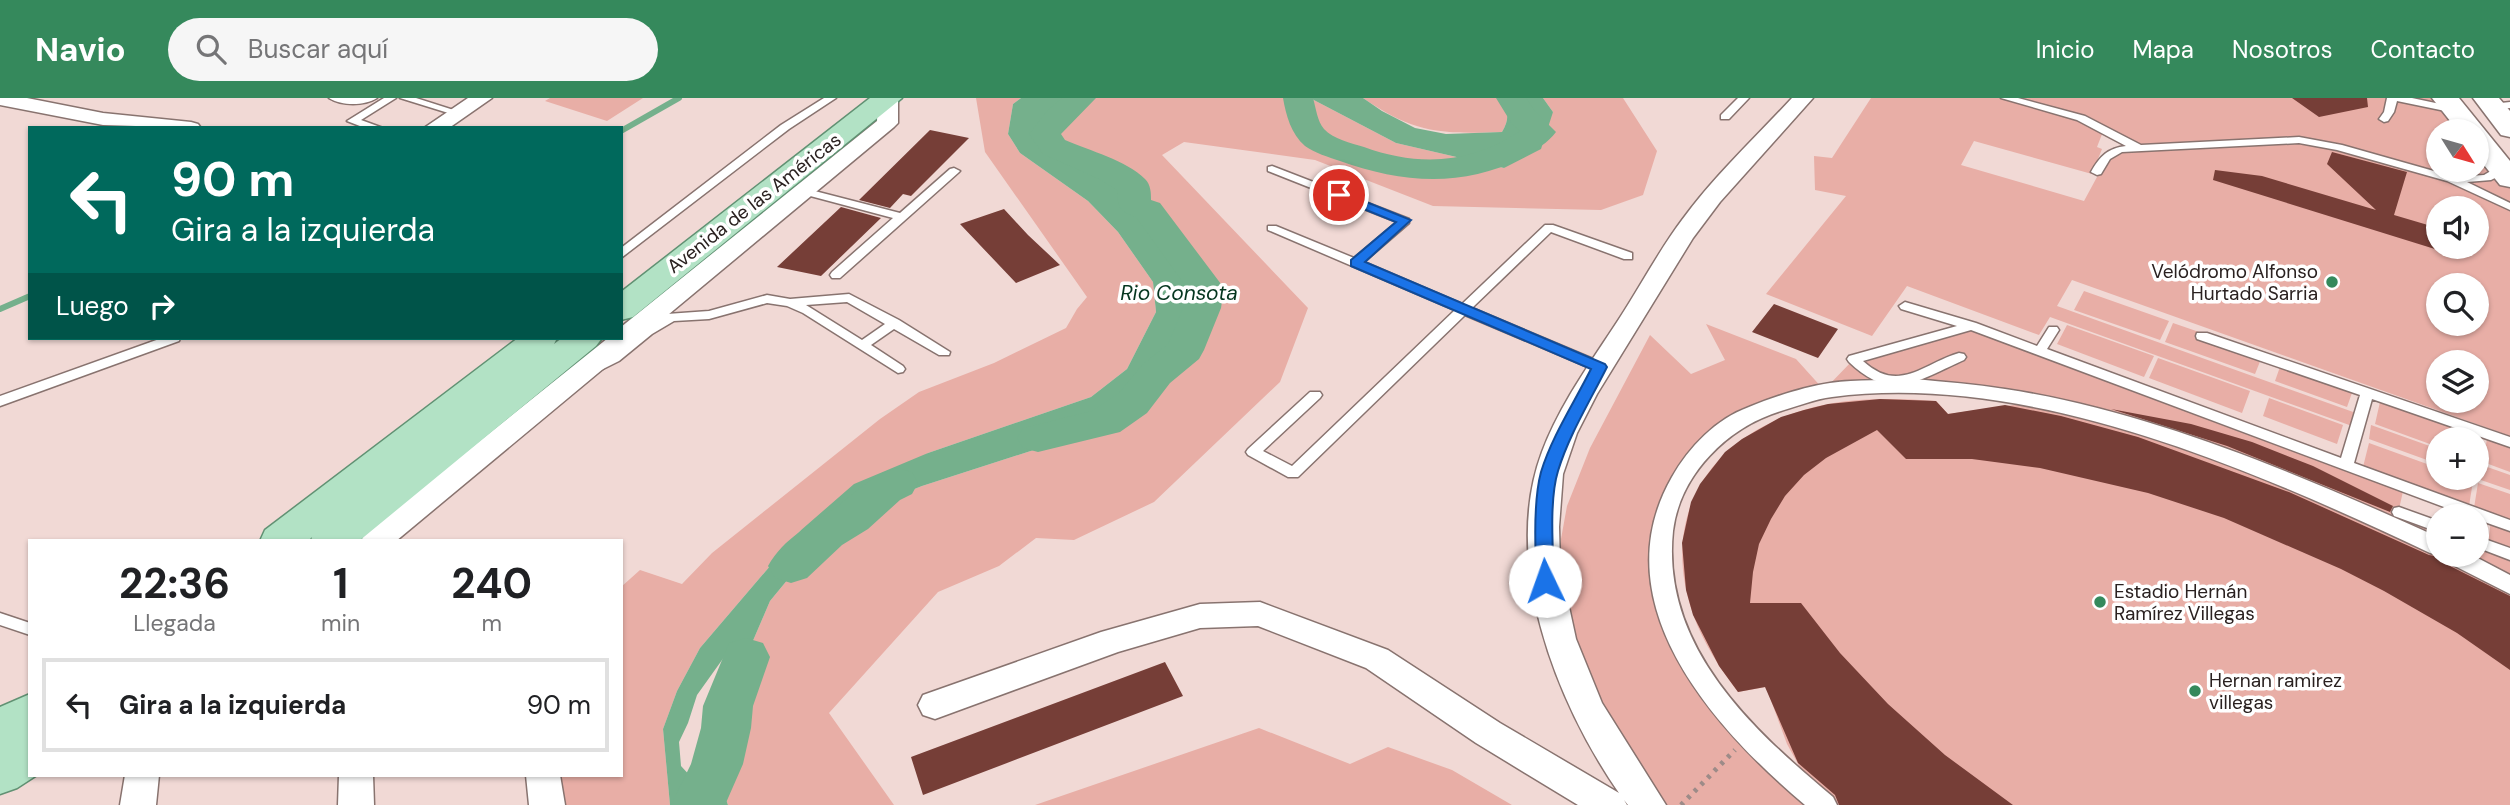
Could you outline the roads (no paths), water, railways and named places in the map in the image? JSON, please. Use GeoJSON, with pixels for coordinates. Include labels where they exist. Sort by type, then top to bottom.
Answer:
{"type":"FeatureCollection","features":[{"type":"Feature","properties":{"kind":"main road","name":"Avenida de las Américas"},"geometry":{"type":"LineString","coordinates":[[625,295],[854,98]]}},
{"type":"Feature","properties":{"kind":"main road","name":"Avenida de las Américas"},"geometry":{"type":"LineString","coordinates":[[625,295],[888,98]]}},
{"type":"Feature","properties":{"kind":"main road"},"geometry":{"type":"LineString","coordinates":[[283,539],[569,348]]}},
{"type":"Feature","properties":{"kind":"main road"},"geometry":{"type":"LineString","coordinates":[[333,539],[569,348]]}},
{"type":"Feature","properties":{"kind":"main road"},"geometry":{"type":"LineString","coordinates":[[0,730],[28,714]]}},
{"type":"Feature","properties":{"kind":"main road"},"geometry":{"type":"LineString","coordinates":[[0,773],[28,756]]}},
{"type":"Feature","properties":{"kind":"street"},"geometry":{"type":"LineString","coordinates":[[439,126],[506,98]]}},
{"type":"Feature","properties":{"kind":"street"},"geometry":{"type":"LineString","coordinates":[[623,320],[680,290],[887,123],[888,98]]}},
{"type":"Feature","properties":{"kind":"street"},"geometry":{"type":"LineString","coordinates":[[1648,805],[1611,754],[1588,709],[1554,623],[1545,581],[1544,541],[1549,474],[1562,440],[1600,367],[1698,214],[1803,98]]}},
{"type":"Feature","properties":{"kind":"street"},"geometry":{"type":"LineString","coordinates":[[0,99],[103,119],[171,126]]}},
{"type":"Feature","properties":{"kind":"street"},"geometry":{"type":"LineString","coordinates":[[2450,104],[2462,119]]}},
{"type":"Feature","properties":{"kind":"street"},"geometry":{"type":"LineString","coordinates":[[2489,153],[2506,173]]}},
{"type":"Feature","properties":{"kind":"street"},"geometry":{"type":"LineString","coordinates":[[625,295],[680,290]]}},
{"type":"Feature","properties":{"kind":"street"},"geometry":{"type":"LineString","coordinates":[[378,539],[569,348]]}},
{"type":"Feature","properties":{"kind":"street"},"geometry":{"type":"LineString","coordinates":[[1824,805],[1748,737],[1700,676],[1683,645],[1663,586],[1662,532],[1667,507],[1676,485],[1705,446],[1745,417],[1796,397],[1824,390],[1912,385],[2004,395],[2162,435],[2261,470],[2352,507],[2426,541]]}},
{"type":"Feature","properties":{"kind":"street"},"geometry":{"type":"LineString","coordinates":[[2476,567],[2510,585]]}},
{"type":"Feature","properties":{"kind":"street"},"geometry":{"type":"LineString","coordinates":[[935,705],[1112,641],[1200,616],[1260,614],[1377,659],[1488,733],[1609,805]]}},
{"type":"Feature","properties":{"kind":"street"},"geometry":{"type":"LineString","coordinates":[[138,805],[142,777]]}},
{"type":"Feature","properties":{"kind":"street"},"geometry":{"type":"LineString","coordinates":[[356,777],[356,805]]}},
{"type":"Feature","properties":{"kind":"street"},"geometry":{"type":"LineString","coordinates":[[543,777],[547,805]]}},
{"type":"Feature","properties":{"kind":"lane"},"geometry":{"type":"LineString","coordinates":[[334,98],[346,101],[372,98]]}},
{"type":"Feature","properties":{"kind":"lane"},"geometry":{"type":"LineString","coordinates":[[352,121],[391,98]]}},
{"type":"Feature","properties":{"kind":"lane"},"geometry":{"type":"LineString","coordinates":[[405,98],[468,114]]}},
{"type":"Feature","properties":{"kind":"lane"},"geometry":{"type":"LineString","coordinates":[[623,252],[785,127],[831,98]]}},
{"type":"Feature","properties":{"kind":"lane"},"geometry":{"type":"LineString","coordinates":[[1725,117],[1744,98]]}},
{"type":"Feature","properties":{"kind":"lane"},"geometry":{"type":"LineString","coordinates":[[2006,98],[2081,118],[2138,147]]}},
{"type":"Feature","properties":{"kind":"lane"},"geometry":{"type":"LineString","coordinates":[[2384,119],[2394,98],[2450,104]]}},
{"type":"Feature","properties":{"kind":"lane"},"geometry":{"type":"LineString","coordinates":[[346,101],[352,121]]}},
{"type":"Feature","properties":{"kind":"lane"},"geometry":{"type":"LineString","coordinates":[[352,121],[371,126]]}},
{"type":"Feature","properties":{"kind":"lane"},"geometry":{"type":"LineString","coordinates":[[2097,172],[2111,151],[2138,147],[2299,140],[2338,147],[2426,172]]}},
{"type":"Feature","properties":{"kind":"lane"},"geometry":{"type":"LineString","coordinates":[[1272,169],[1405,220],[1356,263]]}},
{"type":"Feature","properties":{"kind":"lane"},"geometry":{"type":"LineString","coordinates":[[836,275],[954,171]]}},
{"type":"Feature","properties":{"kind":"lane"},"geometry":{"type":"LineString","coordinates":[[2489,177],[2506,173]]}},
{"type":"Feature","properties":{"kind":"lane"},"geometry":{"type":"LineString","coordinates":[[2457,182],[2510,207]]}},
{"type":"Feature","properties":{"kind":"lane"},"geometry":{"type":"LineString","coordinates":[[803,191],[902,217]]}},
{"type":"Feature","properties":{"kind":"lane"},"geometry":{"type":"LineString","coordinates":[[1315,395],[1253,452],[1293,473],[1549,227],[1628,256]]}},
{"type":"Feature","properties":{"kind":"lane"},"geometry":{"type":"LineString","coordinates":[[1272,228],[1600,367]]}},
{"type":"Feature","properties":{"kind":"lane"},"geometry":{"type":"LineString","coordinates":[[680,290],[684,304],[709,315]]}},
{"type":"Feature","properties":{"kind":"lane"},"geometry":{"type":"LineString","coordinates":[[569,348],[613,361],[668,318],[709,315],[764,298],[792,302],[849,298],[944,352]]}},
{"type":"Feature","properties":{"kind":"lane"},"geometry":{"type":"LineString","coordinates":[[792,302],[898,369]]}},
{"type":"Feature","properties":{"kind":"lane"},"geometry":{"type":"LineString","coordinates":[[1905,306],[1972,326],[2510,526]]}},
{"type":"Feature","properties":{"kind":"lane"},"geometry":{"type":"LineString","coordinates":[[861,346],[895,323]]}},
{"type":"Feature","properties":{"kind":"lane"},"geometry":{"type":"LineString","coordinates":[[1959,357],[1904,381],[1889,381],[1876,377],[1854,359],[1972,326]]}},
{"type":"Feature","properties":{"kind":"lane"},"geometry":{"type":"LineString","coordinates":[[2040,351],[2053,330]]}},
{"type":"Feature","properties":{"kind":"lane"},"geometry":{"type":"LineString","coordinates":[[2202,336],[2510,442]]}},
{"type":"Feature","properties":{"kind":"lane"},"geometry":{"type":"LineString","coordinates":[[0,401],[168,340]]}},
{"type":"Feature","properties":{"kind":"lane"},"geometry":{"type":"LineString","coordinates":[[2346,465],[2367,393]]}},
{"type":"Feature","properties":{"kind":"lane"},"geometry":{"type":"LineString","coordinates":[[2399,512],[2426,522]]}},
{"type":"Feature","properties":{"kind":"lane"},"geometry":{"type":"LineString","coordinates":[[2489,546],[2510,554]]}},
{"type":"Feature","properties":{"kind":"lane"},"geometry":{"type":"LineString","coordinates":[[0,620],[28,628]]}},
{"type":"Feature","properties":{"kind":"water","name":"Rio Consota"},"geometry":{"type":"Polygon","coordinates":[[[1021,98],[1072,98],[1062,102],[1045,134],[1059,150],[1114,186],[1140,209],[1205,287],[1202,308],[1185,350],[1173,370],[1160,383],[1133,403],[1071,438],[922,486],[889,499],[826,533],[770,601],[746,657],[730,749],[725,797],[728,805],[670,805],[663,729],[677,691],[700,648],[800,531],[854,484],[928,453],[1091,397],[1127,369],[1156,312],[1153,282],[1118,232],[1088,201],[1020,153],[1008,134],[1013,104],[1021,98]],[[727,653],[697,695],[679,742],[681,766],[693,779],[710,781],[716,766],[727,718],[727,653]]]}},
{"type":"Feature","properties":{"kind":"water"},"geometry":{"type":"Polygon","coordinates":[[[1310,98],[1363,98],[1415,128],[1446,134],[1502,132],[1507,115],[1502,98],[1543,98],[1553,112],[1541,149],[1504,168],[1396,143],[1310,98]]]}},
{"type":"Feature","properties":{"kind":"waterway"},"geometry":{"type":"LineString","coordinates":[[623,130],[679,98]]}},
{"type":"Feature","properties":{"kind":"waterway"},"geometry":{"type":"LineString","coordinates":[[1038,438],[1105,422],[1133,403],[1156,374],[1185,350],[1202,308],[1206,288],[1148,210],[1135,206],[1133,186],[1111,172],[1054,147],[1045,134],[1059,117],[1081,98]]}},
{"type":"Feature","properties":{"kind":"waterway"},"geometry":{"type":"LineString","coordinates":[[1298,98],[1305,124],[1323,143],[1382,164],[1429,171],[1475,165],[1519,146],[1540,132],[1523,117],[1511,98]]}},
{"type":"Feature","properties":{"kind":"waterway"},"geometry":{"type":"LineString","coordinates":[[0,309],[28,297]]}},
{"type":"Feature","properties":{"kind":"waterway"},"geometry":{"type":"LineString","coordinates":[[791,566],[826,533],[852,518],[885,489],[897,483]]}},
{"type":"Feature","properties":{"kind":"waterway"},"geometry":{"type":"LineString","coordinates":[[698,805],[717,764],[726,728],[728,706],[746,657]]}},
{"type":"Feature","properties":{"kind":"place","name":"Velódromo Alfonso Hurtado Sarria"},"geometry":{"type":"Point","coordinates":[2332,282]}},
{"type":"Feature","properties":{"kind":"place","name":"Estadio Hernán Ramírez Villegas"},"geometry":{"type":"Point","coordinates":[2100,602]}},
{"type":"Feature","properties":{"kind":"place","name":"Hernan ramirez villegas"},"geometry":{"type":"Point","coordinates":[2195,691]}}]}
